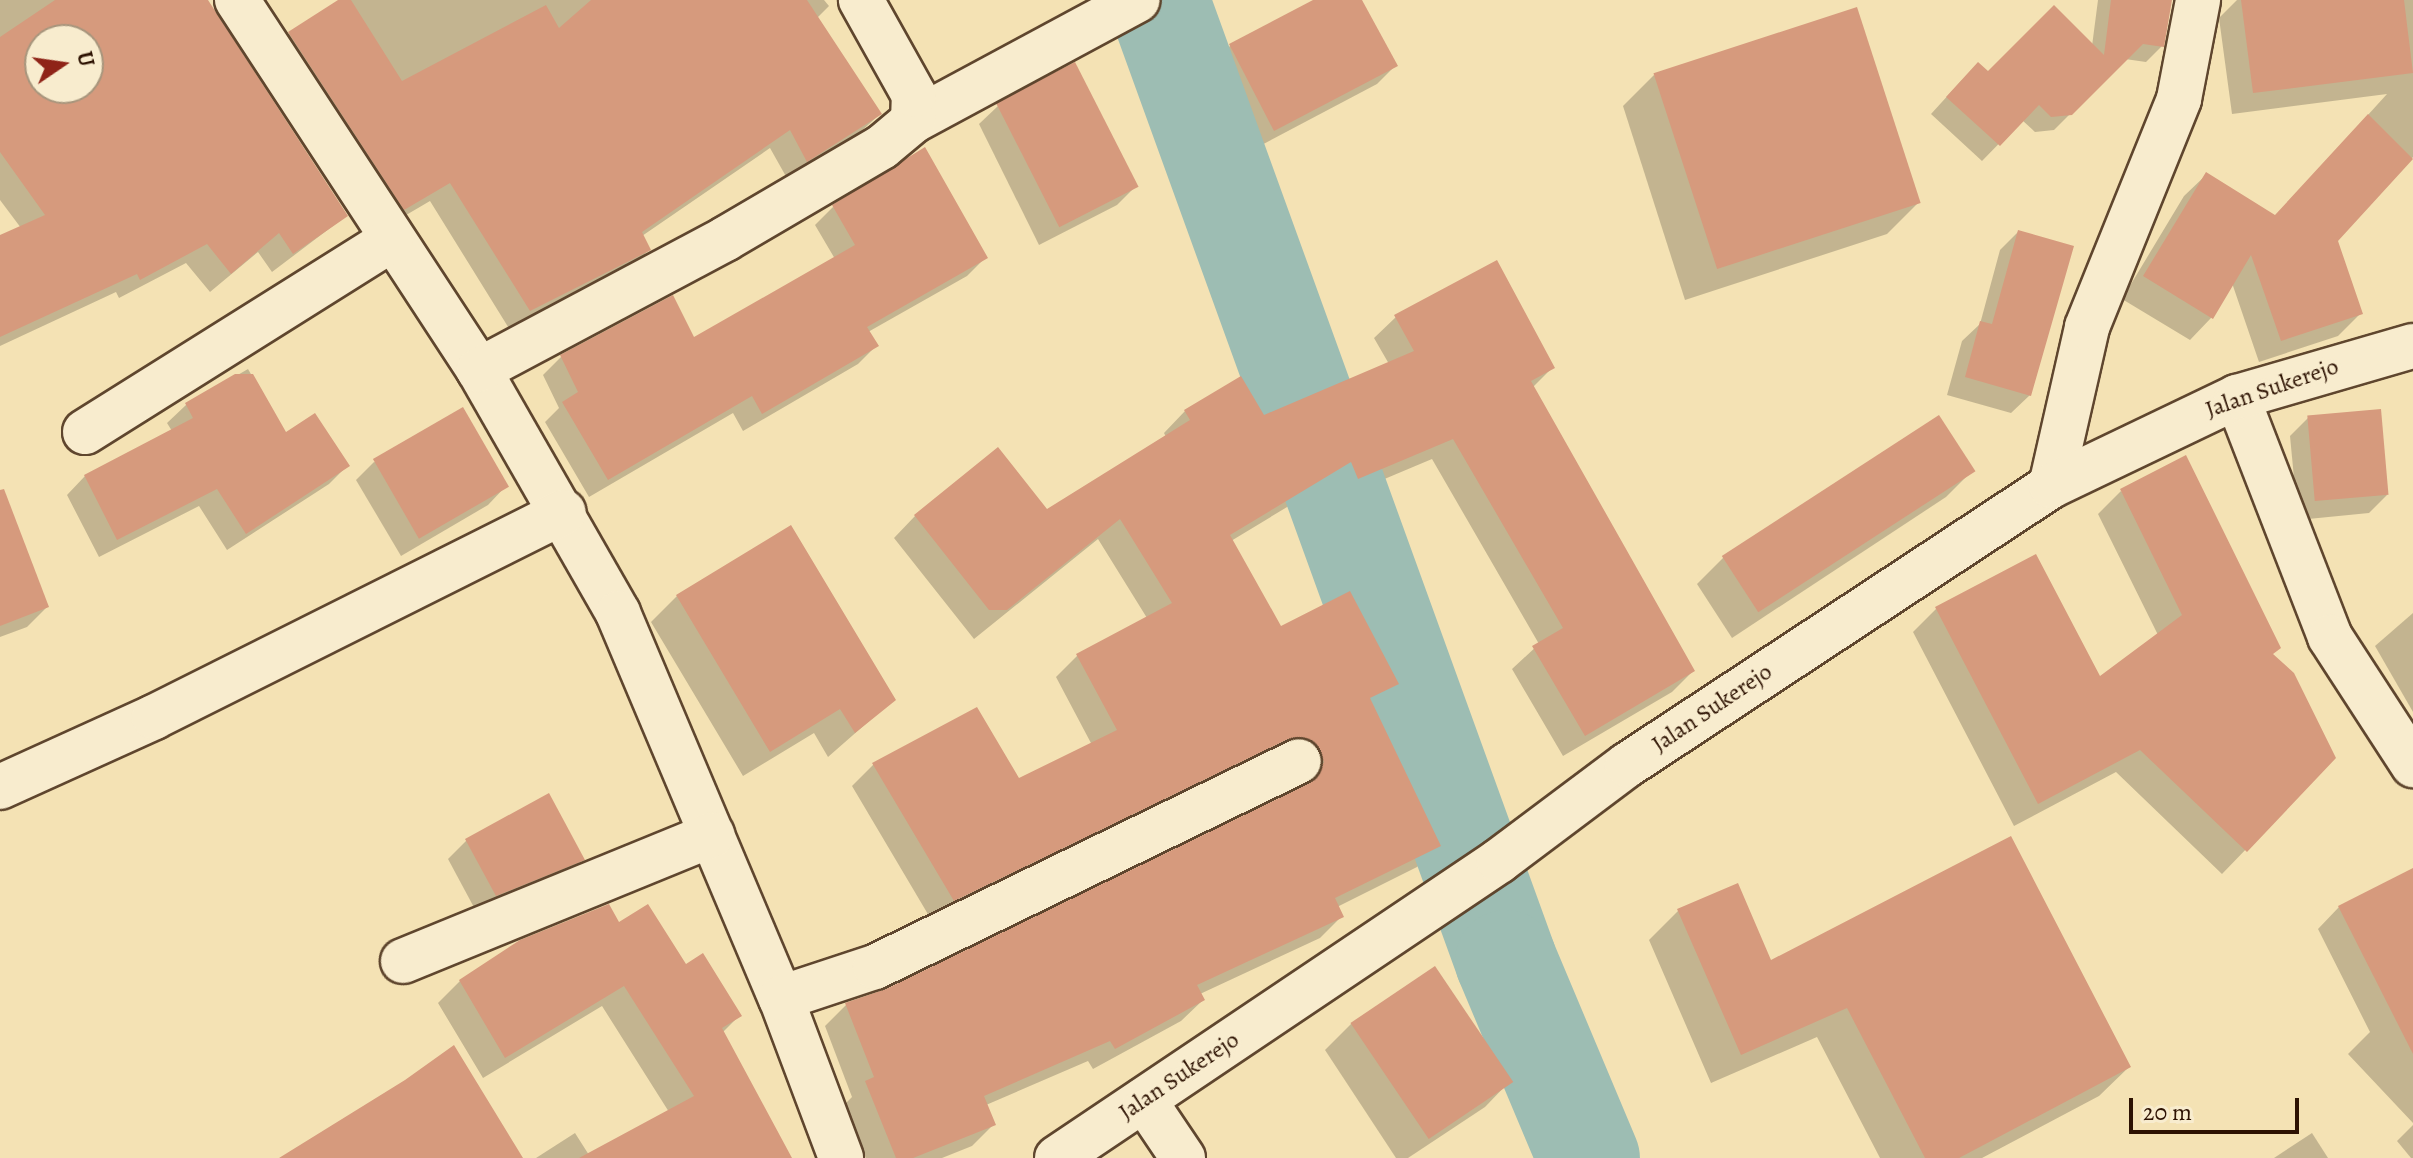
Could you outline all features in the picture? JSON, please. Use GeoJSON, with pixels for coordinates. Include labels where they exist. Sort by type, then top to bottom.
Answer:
{"type":"FeatureCollection","features":[{"type":"Feature","properties":{"kind":"street"},"geometry":{"type":"LineString","coordinates":[[237,0],[356,177],[391,240],[479,370],[564,512],[618,613],[781,998],[841,1158]]}},
{"type":"Feature","properties":{"kind":"street"},"geometry":{"type":"LineString","coordinates":[[861,0],[914,95],[913,121]]}},
{"type":"Feature","properties":{"kind":"street"},"geometry":{"type":"LineString","coordinates":[[2051,486],[2087,327],[2179,99],[2198,0]]}},
{"type":"Feature","properties":{"kind":"street"},"geometry":{"type":"LineString","coordinates":[[479,370],[725,239],[882,147],[913,121],[1132,3]]}},
{"type":"Feature","properties":{"kind":"street"},"geometry":{"type":"LineString","coordinates":[[85,432],[391,240]]}},
{"type":"Feature","properties":{"kind":"street","name":"Jalan Sukerejo"},"geometry":{"type":"LineString","coordinates":[[1057,1158],[1499,861],[1627,765],[2051,486],[2237,397],[2413,346]]}},
{"type":"Feature","properties":{"kind":"street"},"geometry":{"type":"LineString","coordinates":[[2237,397],[2330,637],[2413,765]]}},
{"type":"Feature","properties":{"kind":"street"},"geometry":{"type":"LineString","coordinates":[[0,787],[154,717],[564,512]]}},
{"type":"Feature","properties":{"kind":"street"},"geometry":{"type":"LineString","coordinates":[[781,998],[875,967],[1299,761]]}},
{"type":"Feature","properties":{"kind":"street"},"geometry":{"type":"LineString","coordinates":[[403,961],[712,835]]}},
{"type":"Feature","properties":{"kind":"street"},"geometry":{"type":"LineString","coordinates":[[1144,1100],[1183,1158]]}},
{"type":"Feature","properties":{"kind":"building"},"geometry":{"type":"Polygon","coordinates":[[[55,0],[208,0],[348,216],[293,254],[279,233],[231,274],[207,244],[140,280],[137,274],[0,337],[0,235],[45,215],[0,152],[0,37],[55,0]]]}},
{"type":"Feature","properties":{"kind":"building"},"geometry":{"type":"Polygon","coordinates":[[[338,0],[351,0],[402,81],[546,5],[559,28],[591,0],[807,0],[882,114],[807,162],[790,130],[642,232],[651,250],[530,311],[450,183],[404,210],[288,32],[338,0]]]}},
{"type":"Feature","properties":{"kind":"building"},"geometry":{"type":"Polygon","coordinates":[[[1313,0],[1362,0],[1398,66],[1274,131],[1229,44],[1313,0]]]}},
{"type":"Feature","properties":{"kind":"building"},"geometry":{"type":"Polygon","coordinates":[[[2111,0],[2172,0],[2164,47],[2143,44],[2072,115],[2051,117],[2039,105],[2000,146],[1946,97],[1978,62],[1988,71],[2054,5],[2104,55],[2111,0]]]}},
{"type":"Feature","properties":{"kind":"building"},"geometry":{"type":"Polygon","coordinates":[[[2241,0],[2404,0],[2413,73],[2253,93],[2241,0]]]}},
{"type":"Feature","properties":{"kind":"building"},"geometry":{"type":"Polygon","coordinates":[[[1857,7],[1921,203],[1717,269],[1653,73],[1857,7]]]}},
{"type":"Feature","properties":{"kind":"building"},"geometry":{"type":"Polygon","coordinates":[[[1075,62],[1139,187],[1059,227],[996,102],[1075,62]]]}},
{"type":"Feature","properties":{"kind":"building"},"geometry":{"type":"Polygon","coordinates":[[[2368,114],[2413,159],[2338,241],[2363,314],[2281,341],[2251,255],[2213,319],[2143,276],[2206,172],[2275,215],[2368,114]]]}},
{"type":"Feature","properties":{"kind":"building"},"geometry":{"type":"Polygon","coordinates":[[[925,147],[988,258],[867,327],[879,346],[762,414],[752,396],[608,480],[562,402],[578,392],[560,355],[673,295],[694,337],[855,245],[832,205],[925,147]]]}},
{"type":"Feature","properties":{"kind":"building"},"geometry":{"type":"Polygon","coordinates":[[[2018,230],[2074,246],[2031,396],[1965,377],[1980,321],[1992,324],[2018,230]]]}},
{"type":"Feature","properties":{"kind":"building"},"geometry":{"type":"Polygon","coordinates":[[[1497,260],[1555,368],[1531,381],[1695,671],[1585,736],[1532,646],[1563,628],[1453,439],[1358,479],[1351,462],[1230,535],[1281,626],[1350,591],[1399,684],[1370,698],[1441,846],[1335,898],[1344,917],[1197,985],[1205,1000],[1115,1049],[1110,1041],[984,1096],[996,1125],[913,1158],[896,1158],[865,1081],[874,1077],[845,1003],[886,989],[1310,783],[1324,762],[1312,740],[1288,739],[954,901],[872,763],[977,707],[1019,778],[1117,730],[1076,654],[1172,603],[1120,519],[1007,610],[989,610],[914,515],[998,447],[1047,509],[1190,420],[1184,410],[1241,376],[1264,415],[1414,351],[1394,315],[1497,260]]]}},
{"type":"Feature","properties":{"kind":"building"},"geometry":{"type":"Polygon","coordinates":[[[235,374],[253,374],[286,432],[315,413],[350,466],[246,534],[217,489],[117,540],[84,475],[193,418],[185,403],[235,374]]]}},
{"type":"Feature","properties":{"kind":"building"},"geometry":{"type":"Polygon","coordinates":[[[463,407],[509,487],[419,539],[373,459],[463,407]]]}},
{"type":"Feature","properties":{"kind":"building"},"geometry":{"type":"Polygon","coordinates":[[[2381,409],[2388,495],[2315,501],[2307,415],[2381,409]]]}},
{"type":"Feature","properties":{"kind":"building"},"geometry":{"type":"Polygon","coordinates":[[[1939,415],[1975,471],[1758,612],[1722,556],[1939,415]]]}},
{"type":"Feature","properties":{"kind":"building"},"geometry":{"type":"Polygon","coordinates":[[[2186,455],[2281,648],[2273,654],[2294,673],[2336,758],[2247,852],[2140,750],[2038,804],[1935,607],[2036,554],[2100,676],[2182,615],[2120,489],[2186,455]]]}},
{"type":"Feature","properties":{"kind":"building"},"geometry":{"type":"Polygon","coordinates":[[[4,489],[49,607],[0,626],[0,490],[4,489]]]}},
{"type":"Feature","properties":{"kind":"building"},"geometry":{"type":"Polygon","coordinates":[[[791,525],[896,700],[855,733],[840,709],[770,752],[676,595],[791,525]]]}},
{"type":"Feature","properties":{"kind":"building"},"geometry":{"type":"Polygon","coordinates":[[[549,793],[585,860],[496,896],[465,839],[549,793]]]}},
{"type":"Feature","properties":{"kind":"building"},"geometry":{"type":"Polygon","coordinates":[[[2011,836],[2131,1067],[1959,1158],[1925,1158],[1847,1008],[1741,1055],[1677,909],[1738,883],[1771,960],[2011,836]]]}},
{"type":"Feature","properties":{"kind":"building"},"geometry":{"type":"Polygon","coordinates":[[[2413,868],[2413,1054],[2338,906],[2413,868]]]}},
{"type":"Feature","properties":{"kind":"building"},"geometry":{"type":"Polygon","coordinates":[[[609,904],[619,922],[648,904],[686,964],[703,953],[742,1016],[722,1028],[792,1158],[579,1158],[694,1096],[624,986],[505,1058],[459,980],[520,940],[609,904]]]}},
{"type":"Feature","properties":{"kind":"building"},"geometry":{"type":"Polygon","coordinates":[[[1435,966],[1513,1082],[1429,1139],[1350,1023],[1435,966]]]}},
{"type":"Feature","properties":{"kind":"building"},"geometry":{"type":"Polygon","coordinates":[[[454,1045],[523,1158],[279,1158],[405,1080],[454,1045]]]}},
{"type":"Feature","properties":{"kind":"waterway"},"geometry":{"type":"LineString","coordinates":[[1158,0],[1506,961],[1589,1158]]}}]}
